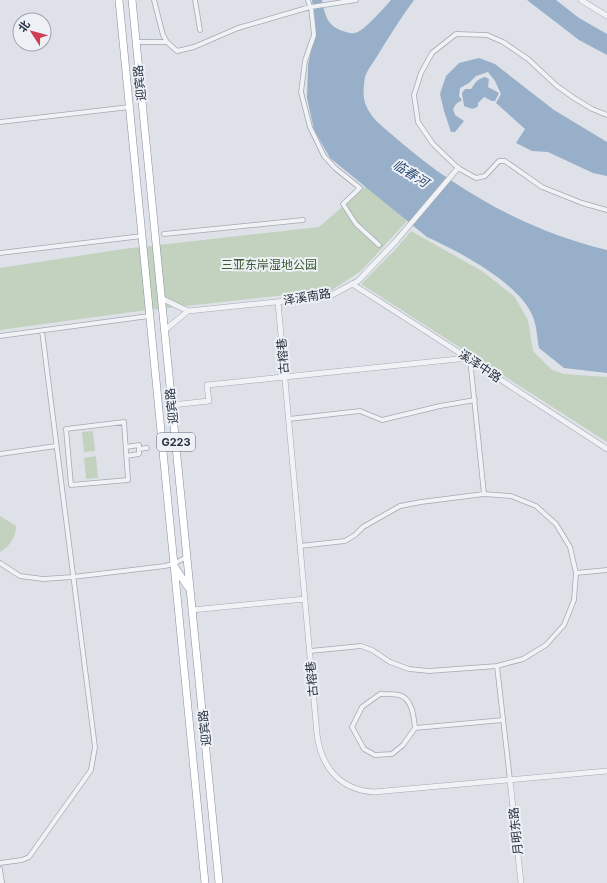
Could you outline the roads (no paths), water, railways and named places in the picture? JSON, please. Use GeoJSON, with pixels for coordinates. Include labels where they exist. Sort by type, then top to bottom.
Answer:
{"type":"FeatureCollection","features":[{"type":"Feature","properties":{"kind":"highway","name":"迎宾路"},"geometry":{"type":"LineString","coordinates":[[119,0],[205,883]]}},
{"type":"Feature","properties":{"kind":"highway","name":"迎宾路"},"geometry":{"type":"LineString","coordinates":[[132,0],[186,544],[189,591],[219,883]]}},
{"type":"Feature","properties":{"kind":"highway"},"geometry":{"type":"LineString","coordinates":[[171,545],[186,544]]}},
{"type":"Feature","properties":{"kind":"highway"},"geometry":{"type":"LineString","coordinates":[[173,564],[189,591]]}},
{"type":"Feature","properties":{"kind":"highway"},"geometry":{"type":"LineString","coordinates":[[176,591],[182,587],[185,587],[189,591]]}},
{"type":"Feature","properties":{"kind":"street"},"geometry":{"type":"LineString","coordinates":[[154,0],[163,35],[167,42],[177,51],[194,47],[238,28],[310,7],[356,0]]}},
{"type":"Feature","properties":{"kind":"street"},"geometry":{"type":"LineString","coordinates":[[195,0],[200,30]]}},
{"type":"Feature","properties":{"kind":"street"},"geometry":{"type":"LineString","coordinates":[[308,0],[314,34],[305,61],[301,92],[310,127],[324,156],[335,168],[360,188],[343,204],[356,224],[378,245]]}},
{"type":"Feature","properties":{"kind":"street"},"geometry":{"type":"LineString","coordinates":[[581,0],[607,16]]}},
{"type":"Feature","properties":{"kind":"street"},"geometry":{"type":"LineString","coordinates":[[607,115],[592,109],[574,98],[557,86],[528,59],[503,42],[487,35],[456,34],[432,53],[421,73],[414,95],[418,122],[434,144],[458,168],[476,178],[485,176],[500,161],[505,161],[542,187],[582,203],[607,210]]}},
{"type":"Feature","properties":{"kind":"street"},"geometry":{"type":"LineString","coordinates":[[136,42],[167,42]]}},
{"type":"Feature","properties":{"kind":"street"},"geometry":{"type":"LineString","coordinates":[[0,122],[130,107]]}},
{"type":"Feature","properties":{"kind":"street","name":"泽溪南路"},"geometry":{"type":"LineString","coordinates":[[188,311],[330,296],[352,284],[369,270],[403,233],[458,168]]}},
{"type":"Feature","properties":{"kind":"street"},"geometry":{"type":"LineString","coordinates":[[164,234],[303,220]]}},
{"type":"Feature","properties":{"kind":"street"},"geometry":{"type":"LineString","coordinates":[[0,253],[142,236]]}},
{"type":"Feature","properties":{"kind":"street","name":"溪泽中路"},"geometry":{"type":"LineString","coordinates":[[352,284],[607,448]]}},
{"type":"Feature","properties":{"kind":"street"},"geometry":{"type":"LineString","coordinates":[[161,298],[188,311],[165,330]]}},
{"type":"Feature","properties":{"kind":"street","name":"古榕巷"},"geometry":{"type":"LineString","coordinates":[[278,302],[317,734],[320,751],[330,770],[344,783],[356,789],[374,792],[607,771]]}},
{"type":"Feature","properties":{"kind":"street"},"geometry":{"type":"LineString","coordinates":[[0,336],[150,316]]}},
{"type":"Feature","properties":{"kind":"street"},"geometry":{"type":"LineString","coordinates":[[0,863],[22,860],[30,857],[91,770],[95,747],[42,331]]}},
{"type":"Feature","properties":{"kind":"street"},"geometry":{"type":"LineString","coordinates":[[172,405],[208,401],[207,385],[469,358],[484,494]]}},
{"type":"Feature","properties":{"kind":"street"},"geometry":{"type":"LineString","coordinates":[[289,419],[360,412],[382,420],[440,406],[474,400]]}},
{"type":"Feature","properties":{"kind":"street"},"geometry":{"type":"LineString","coordinates":[[124,422],[126,447],[128,480],[70,485],[66,429],[124,422]]}},
{"type":"Feature","properties":{"kind":"street"},"geometry":{"type":"LineString","coordinates":[[126,447],[138,445],[139,449],[139,454],[126,456]]}},
{"type":"Feature","properties":{"kind":"street"},"geometry":{"type":"LineString","coordinates":[[0,454],[56,446]]}},
{"type":"Feature","properties":{"kind":"street"},"geometry":{"type":"LineString","coordinates":[[139,449],[147,448]]}},
{"type":"Feature","properties":{"kind":"street"},"geometry":{"type":"LineString","coordinates":[[300,546],[345,541],[363,527],[400,506],[484,494],[511,496],[536,506],[556,524],[570,547],[576,573],[574,600],[564,625],[546,645],[523,660],[497,666],[429,671],[409,669],[390,662],[372,650],[361,646],[310,651]]}},
{"type":"Feature","properties":{"kind":"street"},"geometry":{"type":"LineString","coordinates":[[0,563],[20,576],[43,579],[73,577],[173,564],[186,557]]}},
{"type":"Feature","properties":{"kind":"street"},"geometry":{"type":"LineString","coordinates":[[576,573],[607,570]]}},
{"type":"Feature","properties":{"kind":"street"},"geometry":{"type":"LineString","coordinates":[[192,610],[305,599]]}},
{"type":"Feature","properties":{"kind":"street"},"geometry":{"type":"LineString","coordinates":[[497,666],[510,780]]}},
{"type":"Feature","properties":{"kind":"street"},"geometry":{"type":"LineString","coordinates":[[415,728],[414,713],[407,700],[401,695],[380,694],[362,707],[352,727],[364,749],[375,755],[392,754],[403,745],[415,728],[504,720]]}},
{"type":"Feature","properties":{"kind":"street","name":"月明东路"},"geometry":{"type":"LineString","coordinates":[[510,780],[521,883]]}},
{"type":"Feature","properties":{"kind":"street"},"geometry":{"type":"LineString","coordinates":[[0,869],[2,883]]}},
{"type":"Feature","properties":{"kind":"water","name":"临春河"},"geometry":{"type":"Polygon","coordinates":[[[312,0],[322,0],[326,15],[333,26],[347,32],[355,33],[359,32],[374,19],[391,0],[414,0],[394,29],[365,77],[364,96],[369,111],[382,126],[420,158],[470,192],[522,221],[578,242],[607,250],[607,373],[564,368],[539,348],[533,317],[526,305],[516,293],[487,270],[455,251],[427,237],[330,158],[314,130],[307,98],[308,65],[316,28],[312,0]]]}},
{"type":"Feature","properties":{"kind":"water"},"geometry":{"type":"Polygon","coordinates":[[[527,0],[556,0],[579,18],[607,34],[607,55],[579,40],[527,0]]]}},
{"type":"Feature","properties":{"kind":"water"},"geometry":{"type":"Polygon","coordinates":[[[479,58],[495,64],[554,110],[607,142],[607,176],[593,173],[548,152],[532,151],[516,143],[525,129],[496,103],[501,94],[495,81],[488,72],[476,76],[469,83],[460,88],[459,96],[462,100],[456,104],[453,109],[455,115],[464,121],[455,132],[451,132],[440,94],[446,76],[459,63],[479,58]]]}},
{"type":"Feature","properties":{"kind":"water"},"geometry":{"type":"Polygon","coordinates":[[[485,77],[489,79],[488,87],[499,93],[495,101],[484,97],[475,108],[471,109],[464,106],[462,93],[465,89],[471,89],[478,80],[485,77]]]}},
{"type":"Feature","properties":{"kind":"park label","name":"三亚东岸湿地公园"},"geometry":{"type":"Point","coordinates":[269,265]}}]}
